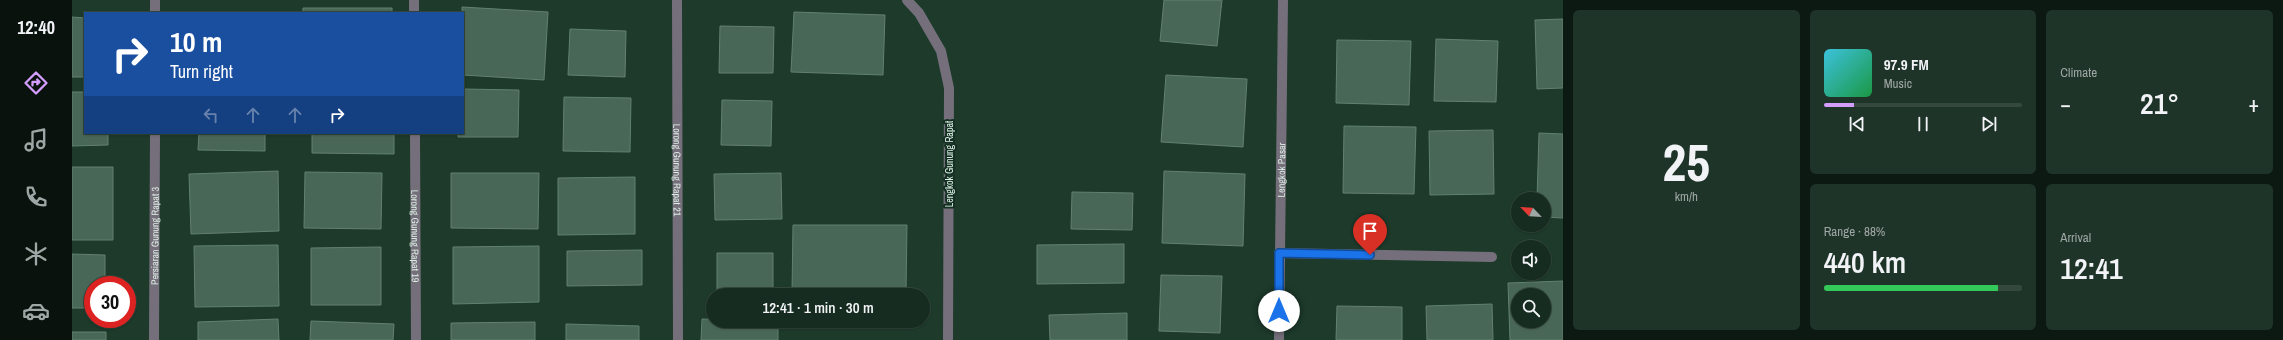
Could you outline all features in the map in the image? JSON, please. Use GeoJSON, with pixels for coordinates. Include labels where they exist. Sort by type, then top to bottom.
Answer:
{"type":"FeatureCollection","features":[{"type":"Feature","properties":{"kind":"street"},"geometry":{"type":"LineString","coordinates":[[155,0],[155,12]]}},
{"type":"Feature","properties":{"kind":"street"},"geometry":{"type":"LineString","coordinates":[[414,0],[414,12]]}},
{"type":"Feature","properties":{"kind":"street","name":"Lorong Gunung Rapat 21"},"geometry":{"type":"LineString","coordinates":[[677,0],[678,340]]}},
{"type":"Feature","properties":{"kind":"street","name":"Lengkok Gunung Rapat"},"geometry":{"type":"LineString","coordinates":[[907,0],[919,13],[941,51],[949,88],[948,340]]}},
{"type":"Feature","properties":{"kind":"street","name":"Lengkok Pasar"},"geometry":{"type":"LineString","coordinates":[[1279,340],[1283,0]]}},
{"type":"Feature","properties":{"kind":"street","name":"Persiaran Gunung Rapat 3"},"geometry":{"type":"LineString","coordinates":[[154,340],[155,134]]}},
{"type":"Feature","properties":{"kind":"street","name":"Lorong Gunung Rapat 19"},"geometry":{"type":"LineString","coordinates":[[415,134],[416,340]]}},
{"type":"Feature","properties":{"kind":"street"},"geometry":{"type":"LineString","coordinates":[[1279,253],[1492,257]]}},
{"type":"Feature","properties":{"kind":"building"},"geometry":{"type":"Polygon","coordinates":[[[1164,0],[1222,0],[1217,46],[1160,41],[1164,0]]]}},
{"type":"Feature","properties":{"kind":"building"},"geometry":{"type":"Polygon","coordinates":[[[462,7],[548,12],[544,80],[464,75],[464,12],[462,12],[462,7]]]}},
{"type":"Feature","properties":{"kind":"building"},"geometry":{"type":"Polygon","coordinates":[[[303,8],[392,8],[392,12],[303,12],[303,8]]]}},
{"type":"Feature","properties":{"kind":"building"},"geometry":{"type":"Polygon","coordinates":[[[794,12],[885,15],[883,75],[791,72],[794,12]]]}},
{"type":"Feature","properties":{"kind":"building"},"geometry":{"type":"Polygon","coordinates":[[[72,17],[84,18],[84,77],[72,77],[72,17]]]}},
{"type":"Feature","properties":{"kind":"building"},"geometry":{"type":"Polygon","coordinates":[[[1563,19],[1563,88],[1537,89],[1535,20],[1563,19]]]}},
{"type":"Feature","properties":{"kind":"building"},"geometry":{"type":"Polygon","coordinates":[[[720,26],[774,27],[773,73],[719,73],[720,26]]]}},
{"type":"Feature","properties":{"kind":"building"},"geometry":{"type":"Polygon","coordinates":[[[570,29],[626,31],[625,77],[568,75],[570,29]]]}},
{"type":"Feature","properties":{"kind":"building"},"geometry":{"type":"Polygon","coordinates":[[[1436,39],[1498,41],[1496,102],[1434,101],[1436,39]]]}},
{"type":"Feature","properties":{"kind":"building"},"geometry":{"type":"Polygon","coordinates":[[[1337,40],[1411,41],[1409,105],[1336,103],[1337,40]]]}},
{"type":"Feature","properties":{"kind":"building"},"geometry":{"type":"Polygon","coordinates":[[[1166,75],[1247,79],[1243,147],[1161,142],[1166,75]]]}},
{"type":"Feature","properties":{"kind":"building"},"geometry":{"type":"Polygon","coordinates":[[[464,89],[519,90],[518,137],[458,137],[458,134],[464,134],[464,89]]]}},
{"type":"Feature","properties":{"kind":"building"},"geometry":{"type":"Polygon","coordinates":[[[72,92],[84,92],[84,134],[108,134],[108,145],[72,146],[72,92]]]}},
{"type":"Feature","properties":{"kind":"building"},"geometry":{"type":"Polygon","coordinates":[[[564,97],[631,98],[630,152],[563,151],[564,97]]]}},
{"type":"Feature","properties":{"kind":"building"},"geometry":{"type":"Polygon","coordinates":[[[722,100],[772,101],[771,146],[721,145],[722,100]]]}},
{"type":"Feature","properties":{"kind":"building"},"geometry":{"type":"Polygon","coordinates":[[[1344,126],[1416,127],[1414,194],[1343,193],[1344,126]]]}},
{"type":"Feature","properties":{"kind":"building"},"geometry":{"type":"Polygon","coordinates":[[[1493,130],[1494,194],[1430,195],[1429,131],[1493,130]]]}},
{"type":"Feature","properties":{"kind":"building"},"geometry":{"type":"Polygon","coordinates":[[[1539,133],[1563,134],[1563,218],[1551,217],[1551,192],[1537,192],[1539,133]]]}},
{"type":"Feature","properties":{"kind":"building"},"geometry":{"type":"Polygon","coordinates":[[[199,134],[265,134],[265,151],[198,150],[199,134]]]}},
{"type":"Feature","properties":{"kind":"building"},"geometry":{"type":"Polygon","coordinates":[[[312,134],[394,134],[394,154],[312,153],[312,134]]]}},
{"type":"Feature","properties":{"kind":"building"},"geometry":{"type":"Polygon","coordinates":[[[72,167],[113,167],[113,240],[72,240],[72,167]]]}},
{"type":"Feature","properties":{"kind":"building"},"geometry":{"type":"Polygon","coordinates":[[[278,171],[279,231],[191,234],[189,174],[278,171]]]}},
{"type":"Feature","properties":{"kind":"building"},"geometry":{"type":"Polygon","coordinates":[[[1164,171],[1245,174],[1243,246],[1162,243],[1164,171]]]}},
{"type":"Feature","properties":{"kind":"building"},"geometry":{"type":"Polygon","coordinates":[[[305,172],[382,173],[381,229],[304,228],[305,172]]]}},
{"type":"Feature","properties":{"kind":"building"},"geometry":{"type":"Polygon","coordinates":[[[451,173],[539,173],[538,229],[451,228],[451,173]]]}},
{"type":"Feature","properties":{"kind":"building"},"geometry":{"type":"Polygon","coordinates":[[[781,173],[782,219],[715,220],[714,174],[781,173]]]}},
{"type":"Feature","properties":{"kind":"building"},"geometry":{"type":"Polygon","coordinates":[[[635,177],[635,234],[558,235],[558,178],[635,177]]]}},
{"type":"Feature","properties":{"kind":"building"},"geometry":{"type":"Polygon","coordinates":[[[1072,192],[1133,193],[1132,230],[1071,229],[1072,192]]]}},
{"type":"Feature","properties":{"kind":"building"},"geometry":{"type":"Polygon","coordinates":[[[793,225],[907,225],[906,288],[792,288],[793,225]]]}},
{"type":"Feature","properties":{"kind":"building"},"geometry":{"type":"Polygon","coordinates":[[[1124,244],[1124,283],[1037,284],[1037,245],[1124,244]]]}},
{"type":"Feature","properties":{"kind":"building"},"geometry":{"type":"Polygon","coordinates":[[[278,245],[279,306],[195,307],[194,246],[278,245]]]}},
{"type":"Feature","properties":{"kind":"building"},"geometry":{"type":"Polygon","coordinates":[[[539,246],[539,302],[453,304],[453,247],[539,246]]]}},
{"type":"Feature","properties":{"kind":"building"},"geometry":{"type":"Polygon","coordinates":[[[381,247],[381,305],[311,305],[311,248],[381,247]]]}},
{"type":"Feature","properties":{"kind":"building"},"geometry":{"type":"Polygon","coordinates":[[[642,250],[642,285],[567,286],[567,251],[642,250]]]}},
{"type":"Feature","properties":{"kind":"building"},"geometry":{"type":"Polygon","coordinates":[[[717,253],[773,253],[773,288],[717,288],[717,253]]]}},
{"type":"Feature","properties":{"kind":"building"},"geometry":{"type":"Polygon","coordinates":[[[72,254],[105,255],[105,276],[84,276],[84,308],[72,308],[72,254]]]}},
{"type":"Feature","properties":{"kind":"building"},"geometry":{"type":"Polygon","coordinates":[[[1161,275],[1222,276],[1220,333],[1159,331],[1161,275]]]}},
{"type":"Feature","properties":{"kind":"building"},"geometry":{"type":"Polygon","coordinates":[[[1563,281],[1563,340],[1510,340],[1508,283],[1563,281]]]}},
{"type":"Feature","properties":{"kind":"building"},"geometry":{"type":"Polygon","coordinates":[[[1492,304],[1493,340],[1427,340],[1426,306],[1492,304]]]}},
{"type":"Feature","properties":{"kind":"building"},"geometry":{"type":"Polygon","coordinates":[[[1337,306],[1402,307],[1402,340],[1336,340],[1337,306]]]}},
{"type":"Feature","properties":{"kind":"building"},"geometry":{"type":"Polygon","coordinates":[[[1127,313],[1127,340],[1050,340],[1049,315],[1127,313]]]}},
{"type":"Feature","properties":{"kind":"building"},"geometry":{"type":"Polygon","coordinates":[[[278,319],[279,340],[198,340],[198,322],[278,319]]]}},
{"type":"Feature","properties":{"kind":"building"},"geometry":{"type":"Polygon","coordinates":[[[702,319],[706,319],[706,328],[778,328],[778,340],[701,340],[702,319]]]}},
{"type":"Feature","properties":{"kind":"building"},"geometry":{"type":"Polygon","coordinates":[[[311,321],[394,324],[393,340],[310,340],[311,321]]]}},
{"type":"Feature","properties":{"kind":"building"},"geometry":{"type":"Polygon","coordinates":[[[535,322],[535,340],[451,340],[451,323],[535,322]]]}},
{"type":"Feature","properties":{"kind":"building"},"geometry":{"type":"Polygon","coordinates":[[[566,324],[639,326],[639,340],[566,340],[566,324]]]}},
{"type":"Feature","properties":{"kind":"building"},"geometry":{"type":"Polygon","coordinates":[[[72,332],[106,332],[106,340],[72,340],[72,332]]]}},
{"type":"Feature","properties":{"kind":"route"},"geometry":{"type":"LineString","coordinates":[[1279,311],[1279,253],[1370,255]]}}]}
